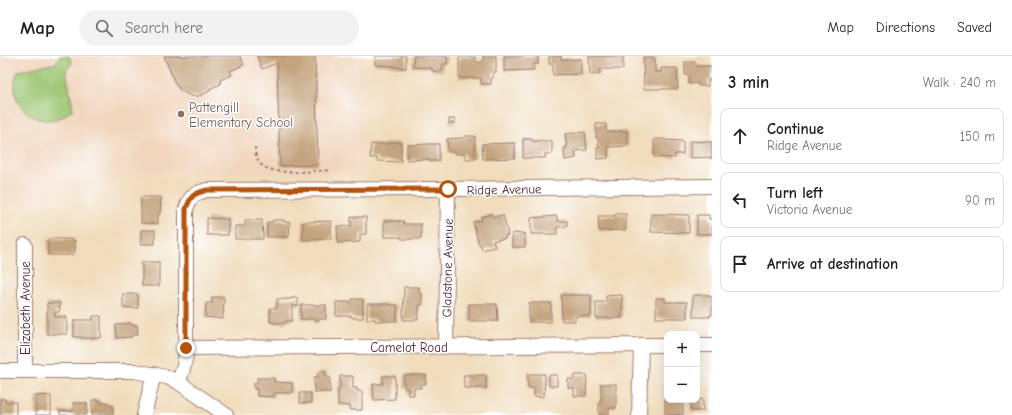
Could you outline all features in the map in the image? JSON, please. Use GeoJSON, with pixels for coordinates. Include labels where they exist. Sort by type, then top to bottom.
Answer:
{"type":"FeatureCollection","features":[{"type":"Feature","properties":{"kind":"street","name":"Ridge Avenue"},"geometry":{"type":"LineString","coordinates":[[186,348],[186,209],[189,199],[196,193],[207,190],[712,186]]}},
{"type":"Feature","properties":{"kind":"street","name":"Gladstone Avenue"},"geometry":{"type":"LineString","coordinates":[[446,346],[448,189]]}},
{"type":"Feature","properties":{"kind":"street","name":"Elizabeth Avenue"},"geometry":{"type":"LineString","coordinates":[[25,245],[25,371]]}},
{"type":"Feature","properties":{"kind":"street"},"geometry":{"type":"LineString","coordinates":[[639,415],[641,345]]}},
{"type":"Feature","properties":{"kind":"street","name":"Camelot Road"},"geometry":{"type":"LineString","coordinates":[[186,348],[664,345]]}},
{"type":"Feature","properties":{"kind":"street"},"geometry":{"type":"LineString","coordinates":[[700,345],[712,345]]}},
{"type":"Feature","properties":{"kind":"street"},"geometry":{"type":"LineString","coordinates":[[178,382],[186,360],[186,348]]}},
{"type":"Feature","properties":{"kind":"street"},"geometry":{"type":"LineString","coordinates":[[0,371],[134,371],[154,374],[178,382],[226,415]]}},
{"type":"Feature","properties":{"kind":"street"},"geometry":{"type":"LineString","coordinates":[[144,415],[154,374]]}},
{"type":"Feature","properties":{"kind":"path"},"geometry":{"type":"LineString","coordinates":[[254,147],[259,162],[267,169],[281,172],[330,170]]}},
{"type":"Feature","properties":{"kind":"shaded area","name":"Pattengill Elementary School"},"geometry":{"type":"Polygon","coordinates":[[[0,56],[363,56],[361,174],[155,172],[0,209],[0,56]]]}},
{"type":"Feature","properties":{"kind":"green space"},"geometry":{"type":"Polygon","coordinates":[[[59,56],[69,56],[72,63],[66,71],[73,109],[60,118],[49,120],[39,119],[30,115],[23,109],[18,101],[15,92],[15,81],[18,71],[56,63],[59,56]]]}},
{"type":"Feature","properties":{"kind":"building"},"geometry":{"type":"Polygon","coordinates":[[[164,56],[240,56],[244,65],[230,71],[232,75],[220,80],[221,84],[209,89],[210,91],[199,96],[191,96],[181,91],[175,83],[164,56]]]}},
{"type":"Feature","properties":{"kind":"building"},"geometry":{"type":"Polygon","coordinates":[[[257,56],[315,56],[318,165],[280,166],[277,63],[262,69],[257,56]]]}},
{"type":"Feature","properties":{"kind":"building"},"geometry":{"type":"Polygon","coordinates":[[[375,56],[406,56],[406,68],[375,65],[375,56]]]}},
{"type":"Feature","properties":{"kind":"building"},"geometry":{"type":"Polygon","coordinates":[[[414,56],[447,56],[447,64],[443,64],[442,71],[432,71],[432,68],[413,67],[414,56]]]}},
{"type":"Feature","properties":{"kind":"building"},"geometry":{"type":"Polygon","coordinates":[[[483,56],[496,56],[496,72],[493,72],[491,84],[481,84],[481,78],[459,78],[459,57],[475,57],[476,62],[483,62],[483,56]]]}},
{"type":"Feature","properties":{"kind":"building"},"geometry":{"type":"Polygon","coordinates":[[[504,56],[538,56],[538,64],[534,64],[534,70],[504,71],[504,56]]]}},
{"type":"Feature","properties":{"kind":"building"},"geometry":{"type":"Polygon","coordinates":[[[549,56],[561,56],[561,60],[581,59],[581,74],[553,75],[553,64],[549,64],[549,56]]]}},
{"type":"Feature","properties":{"kind":"building"},"geometry":{"type":"Polygon","coordinates":[[[589,56],[623,56],[623,69],[600,69],[600,74],[590,74],[589,56]]]}},
{"type":"Feature","properties":{"kind":"building"},"geometry":{"type":"Polygon","coordinates":[[[643,58],[655,58],[655,72],[661,72],[661,68],[677,68],[678,89],[644,89],[643,58]]]}},
{"type":"Feature","properties":{"kind":"building"},"geometry":{"type":"Polygon","coordinates":[[[685,62],[696,62],[696,66],[712,66],[712,80],[708,80],[708,86],[699,86],[699,83],[689,84],[689,75],[685,75],[685,62]]]}},
{"type":"Feature","properties":{"kind":"building"},"geometry":{"type":"Polygon","coordinates":[[[449,119],[455,119],[455,123],[449,123],[449,119]]]}},
{"type":"Feature","properties":{"kind":"building"},"geometry":{"type":"Polygon","coordinates":[[[596,124],[606,124],[606,132],[627,131],[628,146],[608,147],[608,158],[597,159],[597,148],[599,148],[598,139],[596,138],[596,124]]]}},
{"type":"Feature","properties":{"kind":"building"},"geometry":{"type":"Polygon","coordinates":[[[585,132],[587,150],[575,151],[576,158],[565,160],[564,148],[567,148],[565,134],[585,132]]]}},
{"type":"Feature","properties":{"kind":"building"},"geometry":{"type":"Polygon","coordinates":[[[465,136],[475,136],[475,159],[465,159],[465,154],[448,152],[447,139],[464,138],[465,136]]]}},
{"type":"Feature","properties":{"kind":"building"},"geometry":{"type":"Polygon","coordinates":[[[523,139],[532,139],[532,141],[552,141],[552,154],[545,154],[545,158],[523,158],[523,139]]]}},
{"type":"Feature","properties":{"kind":"building"},"geometry":{"type":"Polygon","coordinates":[[[654,139],[683,141],[683,154],[675,154],[675,158],[654,157],[654,139]]]}},
{"type":"Feature","properties":{"kind":"building"},"geometry":{"type":"Polygon","coordinates":[[[690,141],[712,142],[712,158],[690,158],[690,141]]]}},
{"type":"Feature","properties":{"kind":"building"},"geometry":{"type":"Polygon","coordinates":[[[390,142],[401,143],[401,162],[377,161],[377,158],[370,158],[371,144],[390,144],[390,142]]]}},
{"type":"Feature","properties":{"kind":"building"},"geometry":{"type":"Polygon","coordinates":[[[515,143],[515,158],[483,159],[482,144],[515,143]]]}},
{"type":"Feature","properties":{"kind":"building"},"geometry":{"type":"Polygon","coordinates":[[[439,144],[439,161],[429,161],[429,159],[407,160],[407,145],[439,144]]]}},
{"type":"Feature","properties":{"kind":"building"},"geometry":{"type":"Polygon","coordinates":[[[141,197],[161,197],[158,224],[141,223],[141,197]]]}},
{"type":"Feature","properties":{"kind":"building"},"geometry":{"type":"Polygon","coordinates":[[[492,214],[493,217],[503,215],[508,235],[505,236],[506,238],[493,241],[495,247],[482,250],[481,245],[479,245],[473,222],[482,220],[481,217],[492,214]]]}},
{"type":"Feature","properties":{"kind":"building"},"geometry":{"type":"Polygon","coordinates":[[[615,214],[626,214],[626,230],[599,231],[598,216],[615,216],[615,214]]]}},
{"type":"Feature","properties":{"kind":"building"},"geometry":{"type":"Polygon","coordinates":[[[651,214],[689,215],[689,233],[651,232],[651,214]]]}},
{"type":"Feature","properties":{"kind":"building"},"geometry":{"type":"Polygon","coordinates":[[[697,215],[709,215],[709,219],[712,219],[712,234],[697,234],[697,215]]]}},
{"type":"Feature","properties":{"kind":"building"},"geometry":{"type":"Polygon","coordinates":[[[557,216],[557,221],[567,221],[567,227],[557,227],[557,234],[531,234],[531,218],[557,216]]]}},
{"type":"Feature","properties":{"kind":"building"},"geometry":{"type":"Polygon","coordinates":[[[351,217],[366,217],[366,234],[360,234],[360,242],[338,243],[337,226],[351,226],[351,217]]]}},
{"type":"Feature","properties":{"kind":"building"},"geometry":{"type":"Polygon","coordinates":[[[207,218],[228,219],[228,235],[207,235],[207,218]]]}},
{"type":"Feature","properties":{"kind":"building"},"geometry":{"type":"Polygon","coordinates":[[[245,220],[262,220],[263,239],[235,239],[235,226],[245,226],[245,220]]]}},
{"type":"Feature","properties":{"kind":"building"},"geometry":{"type":"Polygon","coordinates":[[[273,220],[284,220],[284,222],[290,222],[289,237],[267,237],[267,222],[272,222],[273,220]]]}},
{"type":"Feature","properties":{"kind":"building"},"geometry":{"type":"Polygon","coordinates":[[[331,221],[331,239],[303,240],[303,222],[331,221]]]}},
{"type":"Feature","properties":{"kind":"building"},"geometry":{"type":"Polygon","coordinates":[[[384,221],[404,221],[403,224],[421,224],[421,239],[384,237],[384,221]]]}},
{"type":"Feature","properties":{"kind":"building"},"geometry":{"type":"Polygon","coordinates":[[[141,230],[155,230],[155,244],[141,244],[141,230]]]}},
{"type":"Feature","properties":{"kind":"building"},"geometry":{"type":"Polygon","coordinates":[[[512,233],[525,234],[525,247],[512,247],[512,233]]]}},
{"type":"Feature","properties":{"kind":"building"},"geometry":{"type":"Polygon","coordinates":[[[48,239],[73,239],[73,241],[75,240],[75,252],[73,252],[73,255],[48,255],[48,239]]]}},
{"type":"Feature","properties":{"kind":"building"},"geometry":{"type":"Polygon","coordinates":[[[142,262],[159,262],[159,286],[142,286],[142,262]]]}},
{"type":"Feature","properties":{"kind":"building"},"geometry":{"type":"Polygon","coordinates":[[[404,287],[419,287],[419,293],[422,293],[422,305],[419,305],[418,320],[403,320],[404,287]]]}},
{"type":"Feature","properties":{"kind":"building"},"geometry":{"type":"Polygon","coordinates":[[[123,294],[138,294],[138,308],[123,308],[123,294]]]}},
{"type":"Feature","properties":{"kind":"building"},"geometry":{"type":"Polygon","coordinates":[[[561,295],[591,295],[591,316],[575,316],[575,321],[562,321],[561,295]]]}},
{"type":"Feature","properties":{"kind":"building"},"geometry":{"type":"Polygon","coordinates":[[[622,295],[622,318],[596,318],[596,302],[606,302],[606,296],[622,295]]]}},
{"type":"Feature","properties":{"kind":"building"},"geometry":{"type":"Polygon","coordinates":[[[693,295],[709,295],[709,297],[712,297],[712,315],[710,315],[710,317],[693,317],[693,295]]]}},
{"type":"Feature","properties":{"kind":"building"},"geometry":{"type":"Polygon","coordinates":[[[212,297],[224,297],[223,319],[205,317],[206,303],[212,303],[212,297]]]}},
{"type":"Feature","properties":{"kind":"building"},"geometry":{"type":"Polygon","coordinates":[[[298,298],[298,306],[292,306],[292,321],[286,321],[286,323],[270,322],[270,308],[277,308],[277,299],[298,298]]]}},
{"type":"Feature","properties":{"kind":"building"},"geometry":{"type":"Polygon","coordinates":[[[656,298],[665,298],[665,302],[687,302],[687,318],[656,318],[656,298]]]}},
{"type":"Feature","properties":{"kind":"building"},"geometry":{"type":"Polygon","coordinates":[[[352,299],[363,299],[363,318],[336,316],[336,302],[352,302],[352,299]]]}},
{"type":"Feature","properties":{"kind":"building"},"geometry":{"type":"Polygon","coordinates":[[[47,303],[60,303],[59,312],[55,312],[55,317],[67,317],[67,334],[47,334],[47,303]]]}},
{"type":"Feature","properties":{"kind":"building"},"geometry":{"type":"Polygon","coordinates":[[[529,303],[551,303],[551,322],[529,322],[529,303]]]}},
{"type":"Feature","properties":{"kind":"building"},"geometry":{"type":"Polygon","coordinates":[[[367,304],[397,305],[397,321],[375,321],[375,319],[367,319],[367,304]]]}},
{"type":"Feature","properties":{"kind":"building"},"geometry":{"type":"Polygon","coordinates":[[[469,304],[497,304],[498,321],[469,321],[469,304]]]}},
{"type":"Feature","properties":{"kind":"building"},"geometry":{"type":"Polygon","coordinates":[[[301,305],[326,305],[326,319],[314,321],[314,319],[301,319],[301,305]]]}},
{"type":"Feature","properties":{"kind":"building"},"geometry":{"type":"Polygon","coordinates":[[[93,316],[101,316],[101,338],[74,337],[74,320],[93,320],[93,316]]]}},
{"type":"Feature","properties":{"kind":"building"},"geometry":{"type":"Polygon","coordinates":[[[131,323],[131,325],[137,325],[138,335],[117,338],[116,325],[131,323]]]}},
{"type":"Feature","properties":{"kind":"building"},"geometry":{"type":"Polygon","coordinates":[[[318,372],[326,372],[326,377],[330,377],[330,392],[314,392],[314,377],[318,377],[318,372]]]}},
{"type":"Feature","properties":{"kind":"building"},"geometry":{"type":"Polygon","coordinates":[[[528,374],[545,374],[544,397],[534,396],[534,388],[528,388],[528,374]]]}},
{"type":"Feature","properties":{"kind":"building"},"geometry":{"type":"Polygon","coordinates":[[[404,375],[426,375],[426,384],[421,384],[421,388],[414,388],[414,395],[408,395],[408,388],[404,388],[404,375]]]}},
{"type":"Feature","properties":{"kind":"building"},"geometry":{"type":"Polygon","coordinates":[[[464,375],[486,375],[486,388],[464,388],[464,375]]]}},
{"type":"Feature","properties":{"kind":"building"},"geometry":{"type":"Polygon","coordinates":[[[549,375],[557,375],[557,386],[549,386],[549,375]]]}},
{"type":"Feature","properties":{"kind":"building"},"geometry":{"type":"Polygon","coordinates":[[[574,375],[587,375],[586,396],[574,396],[574,388],[568,388],[568,379],[574,379],[574,375]]]}},
{"type":"Feature","properties":{"kind":"building"},"geometry":{"type":"Polygon","coordinates":[[[340,376],[353,376],[353,388],[357,388],[357,391],[362,391],[362,410],[350,410],[350,406],[338,405],[340,376]]]}},
{"type":"Feature","properties":{"kind":"building"},"geometry":{"type":"Polygon","coordinates":[[[383,376],[395,376],[395,399],[374,400],[373,384],[383,384],[383,376]]]}},
{"type":"Feature","properties":{"kind":"building"},"geometry":{"type":"Polygon","coordinates":[[[257,378],[274,378],[274,382],[292,383],[292,393],[274,393],[274,397],[257,396],[257,389],[254,389],[254,383],[257,383],[257,378]]]}},
{"type":"Feature","properties":{"kind":"building"},"geometry":{"type":"Polygon","coordinates":[[[601,384],[616,384],[616,408],[609,408],[609,415],[599,415],[601,384]]]}},
{"type":"Feature","properties":{"kind":"building"},"geometry":{"type":"Polygon","coordinates":[[[300,393],[311,393],[311,403],[300,403],[300,393]]]}},
{"type":"Feature","properties":{"kind":"building"},"geometry":{"type":"Polygon","coordinates":[[[36,396],[51,396],[51,415],[36,415],[36,396]]]}},
{"type":"Feature","properties":{"kind":"building"},"geometry":{"type":"Polygon","coordinates":[[[0,399],[5,399],[5,402],[16,402],[16,415],[0,415],[0,399]]]}},
{"type":"Feature","properties":{"kind":"building"},"geometry":{"type":"Polygon","coordinates":[[[700,399],[703,399],[703,411],[691,411],[691,403],[700,403],[700,399]]]}},
{"type":"Feature","properties":{"kind":"building"},"geometry":{"type":"Polygon","coordinates":[[[92,400],[100,400],[100,403],[108,403],[108,405],[113,405],[113,415],[92,415],[92,400]]]}},
{"type":"Feature","properties":{"kind":"building"},"geometry":{"type":"Polygon","coordinates":[[[73,403],[87,403],[87,415],[60,415],[60,411],[73,411],[73,403]]]}},
{"type":"Feature","properties":{"kind":"building"},"geometry":{"type":"Polygon","coordinates":[[[665,403],[683,403],[683,415],[665,415],[665,403]]]}},
{"type":"Feature","properties":{"kind":"place","name":"Pattengill Elementary School"},"geometry":{"type":"Point","coordinates":[181,114]}},
{"type":"Feature","properties":{"kind":"route"},"geometry":{"type":"LineString","coordinates":[[186,348],[186,209],[189,199],[196,193],[207,190],[448,189]]}}]}
